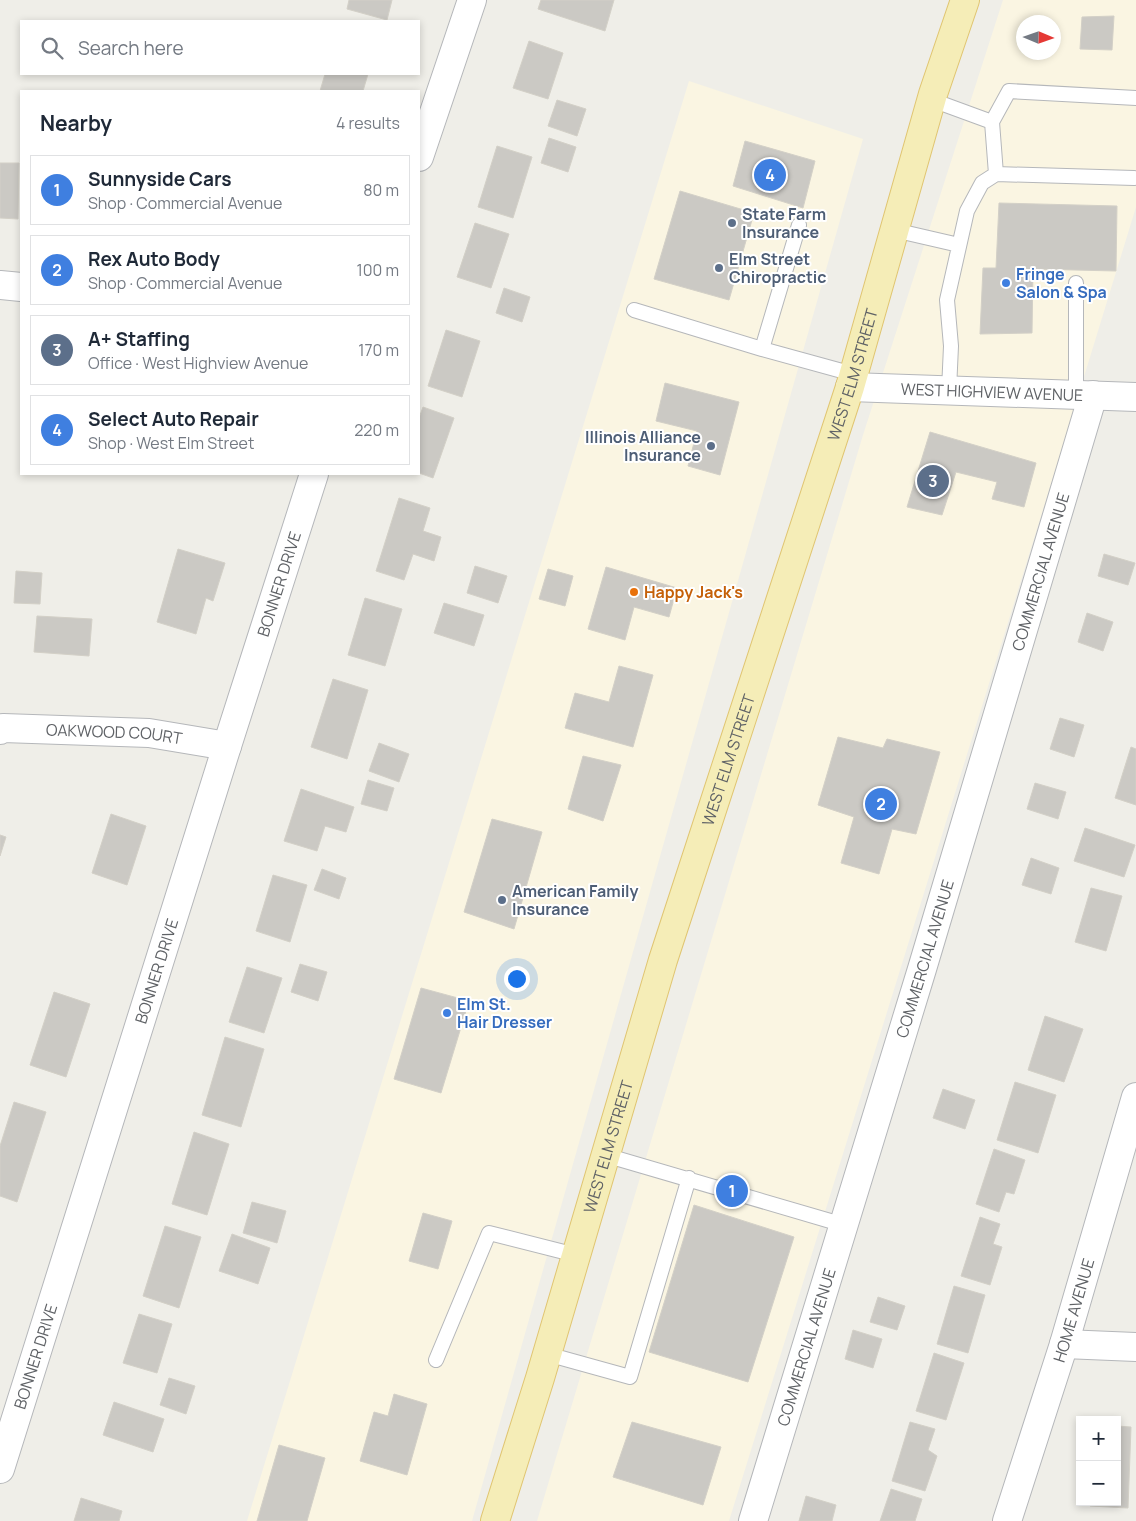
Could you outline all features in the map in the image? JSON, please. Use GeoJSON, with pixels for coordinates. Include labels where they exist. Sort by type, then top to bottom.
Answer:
{"type":"FeatureCollection","features":[{"type":"Feature","properties":{"kind":"main road","name":"WEST ELM STREET"},"geometry":{"type":"LineString","coordinates":[[495,1521],[547,1354],[663,960],[852,380],[932,100],[964,0]]}},
{"type":"Feature","properties":{"kind":"street"},"geometry":{"type":"LineString","coordinates":[[420,154],[472,0]]}},
{"type":"Feature","properties":{"kind":"street"},"geometry":{"type":"LineString","coordinates":[[0,285],[20,287]]}},
{"type":"Feature","properties":{"kind":"street","name":"WEST HIGHVIEW AVENUE"},"geometry":{"type":"LineString","coordinates":[[852,380],[949,390],[1136,397]]}},
{"type":"Feature","properties":{"kind":"street","name":"COMMERCIAL AVENUE"},"geometry":{"type":"LineString","coordinates":[[753,1521],[925,959],[1084,395]]}},
{"type":"Feature","properties":{"kind":"street","name":"BONNER DRIVE"},"geometry":{"type":"LineString","coordinates":[[0,1469],[314,475]]}},
{"type":"Feature","properties":{"kind":"street","name":"OAKWOOD COURT"},"geometry":{"type":"LineString","coordinates":[[0,730],[3,728],[149,733],[227,746]]}},
{"type":"Feature","properties":{"kind":"street","name":"HOME AVENUE"},"geometry":{"type":"LineString","coordinates":[[1007,1521],[1064,1344],[1136,1097]]}},
{"type":"Feature","properties":{"kind":"street"},"geometry":{"type":"LineString","coordinates":[[1064,1344],[1136,1347]]}},
{"type":"Feature","properties":{"kind":"lane"},"geometry":{"type":"LineString","coordinates":[[996,174],[992,122],[1009,91],[1136,98]]}},
{"type":"Feature","properties":{"kind":"lane"},"geometry":{"type":"LineString","coordinates":[[932,100],[992,122]]}},
{"type":"Feature","properties":{"kind":"lane"},"geometry":{"type":"LineString","coordinates":[[949,390],[951,346],[947,300],[967,211],[982,183],[996,174],[1134,178]]}},
{"type":"Feature","properties":{"kind":"lane"},"geometry":{"type":"LineString","coordinates":[[762,350],[799,225]]}},
{"type":"Feature","properties":{"kind":"lane"},"geometry":{"type":"LineString","coordinates":[[894,230],[959,245]]}},
{"type":"Feature","properties":{"kind":"lane"},"geometry":{"type":"LineString","coordinates":[[1076,283],[1084,395]]}},
{"type":"Feature","properties":{"kind":"lane"},"geometry":{"type":"LineString","coordinates":[[634,310],[852,380]]}},
{"type":"Feature","properties":{"kind":"lane"},"geometry":{"type":"LineString","coordinates":[[605,1155],[844,1224]]}},
{"type":"Feature","properties":{"kind":"lane"},"geometry":{"type":"LineString","coordinates":[[547,1354],[630,1377],[637,1356],[682,1176]]}},
{"type":"Feature","properties":{"kind":"lane"},"geometry":{"type":"LineString","coordinates":[[436,1360],[489,1233],[576,1255]]}},
{"type":"Feature","properties":{"kind":"shaded area"},"geometry":{"type":"Polygon","coordinates":[[[1003,0],[1136,0],[1136,207],[729,1521],[537,1521],[863,435],[1003,0]]]}},
{"type":"Feature","properties":{"kind":"shaded area"},"geometry":{"type":"Polygon","coordinates":[[[689,81],[863,139],[472,1521],[247,1521],[689,81]]]}},
{"type":"Feature","properties":{"kind":"building"},"geometry":{"type":"Polygon","coordinates":[[[349,0],[392,0],[387,20],[347,9],[349,0]]]}},
{"type":"Feature","properties":{"kind":"building"},"geometry":{"type":"Polygon","coordinates":[[[541,0],[614,0],[605,31],[538,9],[541,0]]]}},
{"type":"Feature","properties":{"kind":"building"},"geometry":{"type":"Polygon","coordinates":[[[1114,16],[1112,50],[1080,49],[1082,17],[1114,16]]]}},
{"type":"Feature","properties":{"kind":"building"},"geometry":{"type":"Polygon","coordinates":[[[529,41],[563,53],[548,99],[513,88],[529,41]]]}},
{"type":"Feature","properties":{"kind":"building"},"geometry":{"type":"Polygon","coordinates":[[[325,75],[368,75],[363,90],[320,90],[325,75]]]}},
{"type":"Feature","properties":{"kind":"building"},"geometry":{"type":"Polygon","coordinates":[[[557,100],[586,109],[577,136],[548,126],[557,100]]]}},
{"type":"Feature","properties":{"kind":"building"},"geometry":{"type":"Polygon","coordinates":[[[549,138],[576,147],[568,172],[541,163],[549,138]]]}},
{"type":"Feature","properties":{"kind":"building"},"geometry":{"type":"Polygon","coordinates":[[[745,141],[815,161],[803,208],[733,186],[745,141]]]}},
{"type":"Feature","properties":{"kind":"building"},"geometry":{"type":"Polygon","coordinates":[[[497,146],[532,157],[513,218],[478,207],[497,146]]]}},
{"type":"Feature","properties":{"kind":"building"},"geometry":{"type":"Polygon","coordinates":[[[0,163],[19,163],[18,219],[0,218],[0,163]]]}},
{"type":"Feature","properties":{"kind":"building"},"geometry":{"type":"Polygon","coordinates":[[[680,191],[754,213],[729,300],[654,279],[680,191]]]}},
{"type":"Feature","properties":{"kind":"building"},"geometry":{"type":"Polygon","coordinates":[[[999,203],[1117,206],[1116,271],[1033,269],[1032,333],[980,334],[983,268],[996,268],[999,203]]]}},
{"type":"Feature","properties":{"kind":"building"},"geometry":{"type":"Polygon","coordinates":[[[475,223],[509,234],[491,288],[457,277],[475,223]]]}},
{"type":"Feature","properties":{"kind":"building"},"geometry":{"type":"Polygon","coordinates":[[[504,288],[530,297],[522,322],[496,313],[504,288]]]}},
{"type":"Feature","properties":{"kind":"building"},"geometry":{"type":"Polygon","coordinates":[[[446,330],[480,341],[462,397],[428,386],[446,330]]]}},
{"type":"Feature","properties":{"kind":"building"},"geometry":{"type":"Polygon","coordinates":[[[665,383],[739,402],[720,475],[688,466],[697,431],[656,421],[665,383]]]}},
{"type":"Feature","properties":{"kind":"building"},"geometry":{"type":"Polygon","coordinates":[[[423,407],[454,418],[433,478],[420,473],[420,415],[423,407]]]}},
{"type":"Feature","properties":{"kind":"building"},"geometry":{"type":"Polygon","coordinates":[[[930,432],[1036,463],[1024,507],[992,499],[997,482],[956,472],[942,515],[907,507],[930,432]]]}},
{"type":"Feature","properties":{"kind":"building"},"geometry":{"type":"Polygon","coordinates":[[[399,498],[430,508],[423,531],[441,537],[434,561],[413,554],[404,580],[376,571],[399,498]]]}},
{"type":"Feature","properties":{"kind":"building"},"geometry":{"type":"Polygon","coordinates":[[[178,549],[225,563],[213,601],[206,598],[196,634],[157,622],[178,549]]]}},
{"type":"Feature","properties":{"kind":"building"},"geometry":{"type":"Polygon","coordinates":[[[1104,554],[1135,563],[1128,585],[1098,576],[1104,554]]]}},
{"type":"Feature","properties":{"kind":"building"},"geometry":{"type":"Polygon","coordinates":[[[475,566],[507,576],[498,603],[467,593],[475,566]]]}},
{"type":"Feature","properties":{"kind":"building"},"geometry":{"type":"Polygon","coordinates":[[[606,567],[677,588],[669,617],[634,607],[625,640],[588,629],[606,567]]]}},
{"type":"Feature","properties":{"kind":"building"},"geometry":{"type":"Polygon","coordinates":[[[548,569],[573,576],[565,606],[539,599],[548,569]]]}},
{"type":"Feature","properties":{"kind":"building"},"geometry":{"type":"Polygon","coordinates":[[[16,571],[42,573],[40,604],[14,603],[16,571]]]}},
{"type":"Feature","properties":{"kind":"building"},"geometry":{"type":"Polygon","coordinates":[[[365,598],[402,609],[385,666],[348,655],[365,598]]]}},
{"type":"Feature","properties":{"kind":"building"},"geometry":{"type":"Polygon","coordinates":[[[444,603],[484,615],[474,646],[434,633],[444,603]]]}},
{"type":"Feature","properties":{"kind":"building"},"geometry":{"type":"Polygon","coordinates":[[[1087,613],[1113,622],[1103,651],[1078,642],[1087,613]]]}},
{"type":"Feature","properties":{"kind":"building"},"geometry":{"type":"Polygon","coordinates":[[[37,616],[92,619],[89,656],[34,652],[37,616]]]}},
{"type":"Feature","properties":{"kind":"building"},"geometry":{"type":"Polygon","coordinates":[[[619,666],[653,675],[633,747],[565,728],[575,693],[609,702],[619,666]]]}},
{"type":"Feature","properties":{"kind":"building"},"geometry":{"type":"Polygon","coordinates":[[[333,679],[368,690],[347,759],[311,747],[333,679]]]}},
{"type":"Feature","properties":{"kind":"building"},"geometry":{"type":"Polygon","coordinates":[[[1060,718],[1084,725],[1074,757],[1050,749],[1060,718]]]}},
{"type":"Feature","properties":{"kind":"building"},"geometry":{"type":"Polygon","coordinates":[[[838,737],[883,748],[887,739],[940,752],[916,834],[892,829],[879,874],[841,863],[854,817],[818,805],[838,737]]]}},
{"type":"Feature","properties":{"kind":"building"},"geometry":{"type":"Polygon","coordinates":[[[379,743],[409,754],[399,782],[369,771],[379,743]]]}},
{"type":"Feature","properties":{"kind":"building"},"geometry":{"type":"Polygon","coordinates":[[[1131,747],[1136,749],[1136,805],[1115,798],[1131,747]]]}},
{"type":"Feature","properties":{"kind":"building"},"geometry":{"type":"Polygon","coordinates":[[[583,756],[621,765],[603,821],[568,809],[583,756]]]}},
{"type":"Feature","properties":{"kind":"building"},"geometry":{"type":"Polygon","coordinates":[[[368,780],[394,788],[387,811],[361,804],[368,780]]]}},
{"type":"Feature","properties":{"kind":"building"},"geometry":{"type":"Polygon","coordinates":[[[1035,783],[1066,792],[1058,819],[1027,809],[1035,783]]]}},
{"type":"Feature","properties":{"kind":"building"},"geometry":{"type":"Polygon","coordinates":[[[301,789],[354,807],[346,832],[325,826],[317,851],[284,841],[301,789]]]}},
{"type":"Feature","properties":{"kind":"building"},"geometry":{"type":"Polygon","coordinates":[[[111,814],[146,826],[127,885],[92,873],[111,814]]]}},
{"type":"Feature","properties":{"kind":"building"},"geometry":{"type":"Polygon","coordinates":[[[492,819],[542,832],[514,929],[464,912],[492,819]]]}},
{"type":"Feature","properties":{"kind":"building"},"geometry":{"type":"Polygon","coordinates":[[[1085,828],[1135,845],[1124,877],[1074,861],[1085,828]]]}},
{"type":"Feature","properties":{"kind":"building"},"geometry":{"type":"Polygon","coordinates":[[[0,835],[6,837],[0,856],[0,835]]]}},
{"type":"Feature","properties":{"kind":"building"},"geometry":{"type":"Polygon","coordinates":[[[1031,858],[1059,868],[1051,894],[1022,885],[1031,858]]]}},
{"type":"Feature","properties":{"kind":"building"},"geometry":{"type":"Polygon","coordinates":[[[322,869],[346,878],[339,899],[314,890],[322,869]]]}},
{"type":"Feature","properties":{"kind":"building"},"geometry":{"type":"Polygon","coordinates":[[[273,875],[307,885],[290,942],[256,931],[273,875]]]}},
{"type":"Feature","properties":{"kind":"building"},"geometry":{"type":"Polygon","coordinates":[[[1091,888],[1122,896],[1106,951],[1075,942],[1091,888]]]}},
{"type":"Feature","properties":{"kind":"building"},"geometry":{"type":"Polygon","coordinates":[[[300,964],[327,972],[318,1001],[291,992],[300,964]]]}},
{"type":"Feature","properties":{"kind":"building"},"geometry":{"type":"Polygon","coordinates":[[[247,967],[282,978],[264,1033],[229,1022],[247,967]]]}},
{"type":"Feature","properties":{"kind":"building"},"geometry":{"type":"Polygon","coordinates":[[[421,988],[469,1001],[441,1093],[394,1079],[421,988]]]}},
{"type":"Feature","properties":{"kind":"building"},"geometry":{"type":"Polygon","coordinates":[[[54,992],[90,1004],[66,1077],[30,1065],[54,992]]]}},
{"type":"Feature","properties":{"kind":"building"},"geometry":{"type":"Polygon","coordinates":[[[1045,1016],[1083,1029],[1064,1082],[1028,1070],[1045,1016]]]}},
{"type":"Feature","properties":{"kind":"building"},"geometry":{"type":"Polygon","coordinates":[[[225,1037],[264,1049],[241,1127],[202,1115],[225,1037]]]}},
{"type":"Feature","properties":{"kind":"building"},"geometry":{"type":"Polygon","coordinates":[[[1015,1082],[1056,1095],[1038,1153],[997,1140],[1015,1082]]]}},
{"type":"Feature","properties":{"kind":"building"},"geometry":{"type":"Polygon","coordinates":[[[943,1089],[975,1100],[965,1129],[933,1118],[943,1089]]]}},
{"type":"Feature","properties":{"kind":"building"},"geometry":{"type":"Polygon","coordinates":[[[14,1102],[46,1112],[17,1202],[0,1196],[0,1146],[14,1102]]]}},
{"type":"Feature","properties":{"kind":"building"},"geometry":{"type":"Polygon","coordinates":[[[194,1132],[229,1144],[207,1215],[172,1204],[194,1132]]]}},
{"type":"Feature","properties":{"kind":"building"},"geometry":{"type":"Polygon","coordinates":[[[994,1149],[1025,1160],[1014,1194],[1006,1192],[999,1212],[976,1204],[994,1149]]]}},
{"type":"Feature","properties":{"kind":"building"},"geometry":{"type":"Polygon","coordinates":[[[252,1202],[286,1211],[277,1243],[243,1233],[252,1202]]]}},
{"type":"Feature","properties":{"kind":"building"},"geometry":{"type":"Polygon","coordinates":[[[694,1205],[794,1237],[748,1382],[649,1352],[694,1205]]]}},
{"type":"Feature","properties":{"kind":"building"},"geometry":{"type":"Polygon","coordinates":[[[423,1213],[452,1221],[438,1269],[409,1261],[423,1213]]]}},
{"type":"Feature","properties":{"kind":"building"},"geometry":{"type":"Polygon","coordinates":[[[980,1217],[1000,1224],[993,1244],[1002,1247],[990,1285],[961,1276],[980,1217]]]}},
{"type":"Feature","properties":{"kind":"building"},"geometry":{"type":"Polygon","coordinates":[[[165,1226],[201,1237],[179,1308],[143,1296],[165,1226]]]}},
{"type":"Feature","properties":{"kind":"building"},"geometry":{"type":"Polygon","coordinates":[[[232,1234],[270,1248],[258,1284],[219,1271],[232,1234]]]}},
{"type":"Feature","properties":{"kind":"building"},"geometry":{"type":"Polygon","coordinates":[[[954,1286],[985,1295],[968,1353],[937,1344],[954,1286]]]}},
{"type":"Feature","properties":{"kind":"building"},"geometry":{"type":"Polygon","coordinates":[[[878,1297],[905,1306],[897,1330],[870,1322],[878,1297]]]}},
{"type":"Feature","properties":{"kind":"building"},"geometry":{"type":"Polygon","coordinates":[[[139,1314],[172,1324],[157,1373],[123,1363],[139,1314]]]}},
{"type":"Feature","properties":{"kind":"building"},"geometry":{"type":"Polygon","coordinates":[[[853,1330],[882,1339],[873,1368],[845,1359],[853,1330]]]}},
{"type":"Feature","properties":{"kind":"building"},"geometry":{"type":"Polygon","coordinates":[[[934,1353],[964,1363],[946,1420],[916,1411],[934,1353]]]}},
{"type":"Feature","properties":{"kind":"building"},"geometry":{"type":"Polygon","coordinates":[[[169,1378],[195,1386],[186,1414],[160,1405],[169,1378]]]}},
{"type":"Feature","properties":{"kind":"building"},"geometry":{"type":"Polygon","coordinates":[[[394,1394],[427,1404],[407,1475],[360,1461],[374,1412],[388,1416],[394,1394]]]}},
{"type":"Feature","properties":{"kind":"building"},"geometry":{"type":"Polygon","coordinates":[[[114,1402],[164,1419],[153,1452],[103,1435],[114,1402]]]}},
{"type":"Feature","properties":{"kind":"building"},"geometry":{"type":"Polygon","coordinates":[[[632,1422],[721,1447],[703,1505],[613,1477],[632,1422]]]}},
{"type":"Feature","properties":{"kind":"building"},"geometry":{"type":"Polygon","coordinates":[[[910,1422],[935,1429],[928,1450],[937,1456],[925,1491],[892,1481],[910,1422]]]}},
{"type":"Feature","properties":{"kind":"building"},"geometry":{"type":"Polygon","coordinates":[[[1121,1426],[1131,1427],[1128,1508],[1090,1506],[1121,1506],[1121,1426]]]}},
{"type":"Feature","properties":{"kind":"building"},"geometry":{"type":"Polygon","coordinates":[[[279,1445],[325,1458],[307,1521],[257,1521],[279,1445]]]}},
{"type":"Feature","properties":{"kind":"building"},"geometry":{"type":"Polygon","coordinates":[[[891,1489],[922,1499],[915,1521],[880,1521],[891,1489]]]}},
{"type":"Feature","properties":{"kind":"building"},"geometry":{"type":"Polygon","coordinates":[[[806,1496],[836,1505],[832,1521],[799,1521],[806,1496]]]}},
{"type":"Feature","properties":{"kind":"building"},"geometry":{"type":"Polygon","coordinates":[[[81,1498],[122,1511],[119,1521],[74,1521],[81,1498]]]}},
{"type":"Feature","properties":{"kind":"place","name":"Select Auto Repair"},"geometry":{"type":"Point","coordinates":[770,175]}},
{"type":"Feature","properties":{"kind":"place","name":"State Farm Insurance"},"geometry":{"type":"Point","coordinates":[732,223]}},
{"type":"Feature","properties":{"kind":"place","name":"Elm Street Chiropractic"},"geometry":{"type":"Point","coordinates":[719,268]}},
{"type":"Feature","properties":{"kind":"place","name":"Fringe Salon & Spa"},"geometry":{"type":"Point","coordinates":[1006,283]}},
{"type":"Feature","properties":{"kind":"place","name":"Illinois Alliance Insurance"},"geometry":{"type":"Point","coordinates":[711,446]}},
{"type":"Feature","properties":{"kind":"place","name":"A+ Staffing"},"geometry":{"type":"Point","coordinates":[933,481]}},
{"type":"Feature","properties":{"kind":"place","name":"Happy Jack's"},"geometry":{"type":"Point","coordinates":[634,592]}},
{"type":"Feature","properties":{"kind":"place","name":"Rex Auto Body"},"geometry":{"type":"Point","coordinates":[881,804]}},
{"type":"Feature","properties":{"kind":"place","name":"American Family Insurance"},"geometry":{"type":"Point","coordinates":[502,900]}},
{"type":"Feature","properties":{"kind":"place","name":"Elm St. Hair Dresser"},"geometry":{"type":"Point","coordinates":[447,1013]}},
{"type":"Feature","properties":{"kind":"place","name":"Sunnyside Cars"},"geometry":{"type":"Point","coordinates":[732,1191]}}]}
